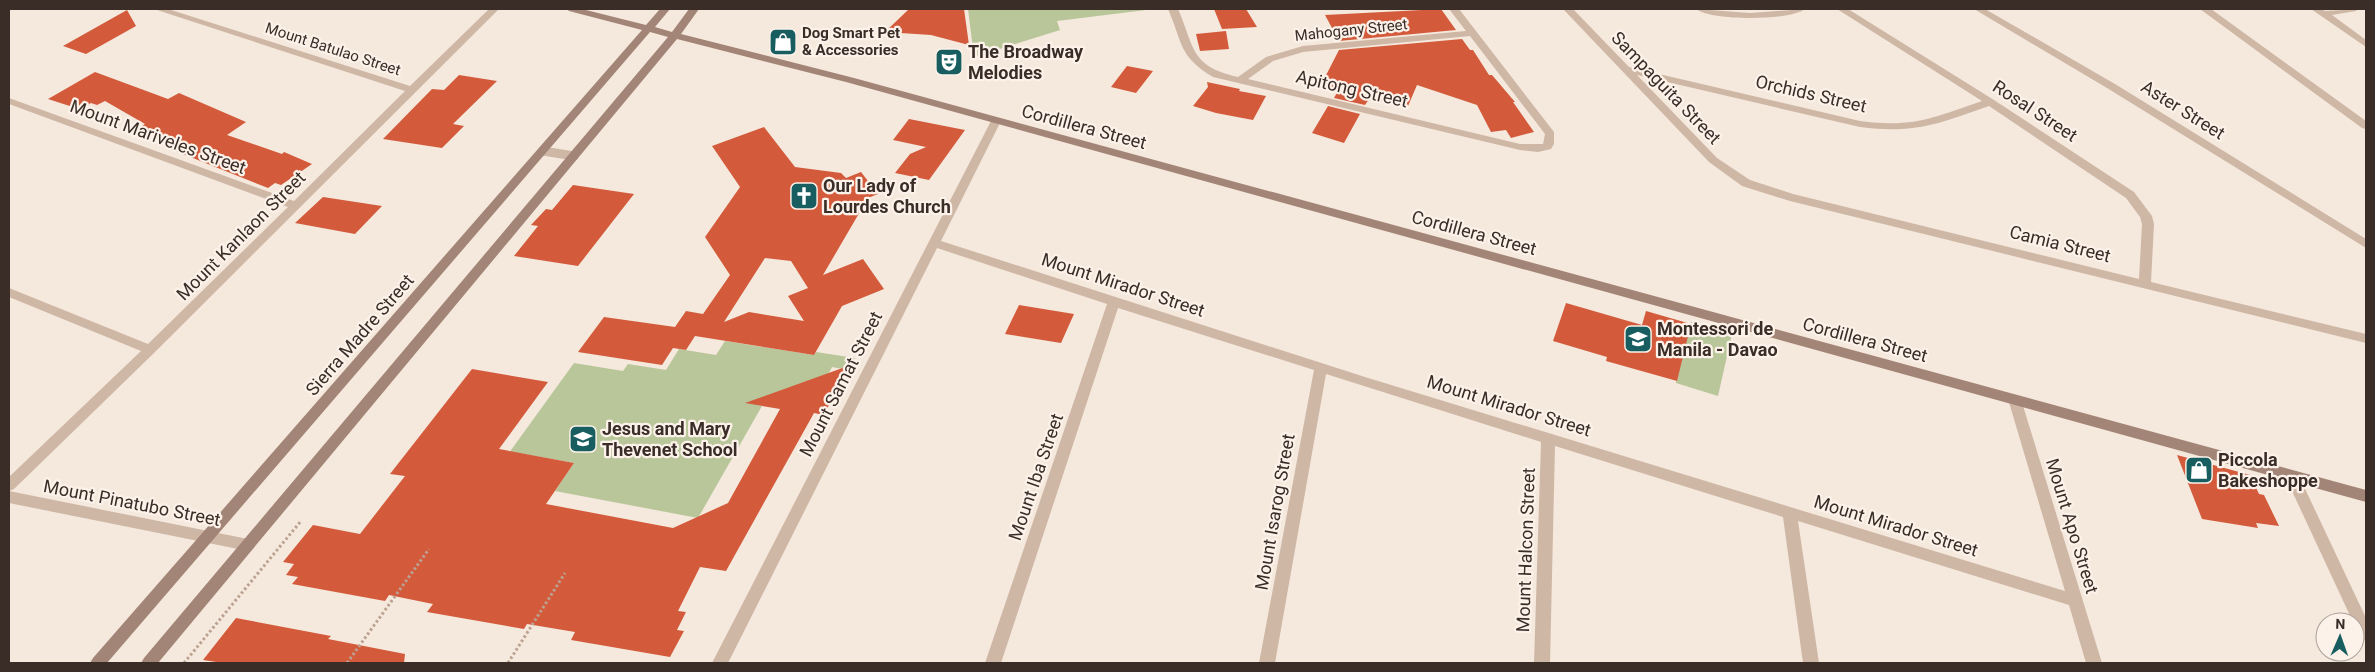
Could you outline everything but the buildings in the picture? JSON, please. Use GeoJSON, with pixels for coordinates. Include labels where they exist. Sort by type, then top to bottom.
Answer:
{"type":"FeatureCollection","features":[{"type":"Feature","properties":{"kind":"street","name":"Mount Batulao Street"},"geometry":{"type":"LineString","coordinates":[[159,9],[412,90]]}},
{"type":"Feature","properties":{"kind":"street","name":"Mount Kanlaon Street"},"geometry":{"type":"LineString","coordinates":[[9,485],[150,350],[494,9]]}},
{"type":"Feature","properties":{"kind":"street","name":"Cordillera Street"},"geometry":{"type":"LineString","coordinates":[[572,9],[850,80],[2366,496]]}},
{"type":"Feature","properties":{"kind":"street","name":"Sierra Madre Street"},"geometry":{"type":"LineString","coordinates":[[98,663],[665,9]]}},
{"type":"Feature","properties":{"kind":"street"},"geometry":{"type":"LineString","coordinates":[[149,663],[674,36],[694,9]]}},
{"type":"Feature","properties":{"kind":"street","name":"Apitong Street"},"geometry":{"type":"LineString","coordinates":[[1177,9],[1188,53],[1198,64],[1217,74],[1520,147],[1547,148],[1550,134],[1473,33]]}},
{"type":"Feature","properties":{"kind":"street"},"geometry":{"type":"LineString","coordinates":[[1454,9],[1473,33]]}},
{"type":"Feature","properties":{"kind":"street","name":"Sampaguita Street"},"geometry":{"type":"LineString","coordinates":[[1568,9],[1713,160],[1746,183]]}},
{"type":"Feature","properties":{"kind":"street"},"geometry":{"type":"LineString","coordinates":[[1701,9],[1743,17],[1779,15],[1800,9]]}},
{"type":"Feature","properties":{"kind":"street","name":"Rosal Street"},"geometry":{"type":"LineString","coordinates":[[1842,9],[1990,102],[2118,187],[2139,206],[2146,216],[2148,224],[2145,283]]}},
{"type":"Feature","properties":{"kind":"street","name":"Aster Street"},"geometry":{"type":"LineString","coordinates":[[1979,9],[2111,86],[2366,244]]}},
{"type":"Feature","properties":{"kind":"street"},"geometry":{"type":"LineString","coordinates":[[2205,9],[2366,126]]}},
{"type":"Feature","properties":{"kind":"street"},"geometry":{"type":"LineString","coordinates":[[2319,11],[2353,9]]}},
{"type":"Feature","properties":{"kind":"street"},"geometry":{"type":"LineString","coordinates":[[2319,11],[2366,44]]}},
{"type":"Feature","properties":{"kind":"street","name":"Mahogany Street"},"geometry":{"type":"LineString","coordinates":[[1240,80],[1256,66],[1277,54],[1304,49],[1473,33]]}},
{"type":"Feature","properties":{"kind":"street","name":"Orchids Street"},"geometry":{"type":"LineString","coordinates":[[1624,69],[1860,124],[1884,127],[1927,124],[1990,102]]}},
{"type":"Feature","properties":{"kind":"street","name":"Mount Mariveles Street"},"geometry":{"type":"LineString","coordinates":[[9,101],[296,206]]}},
{"type":"Feature","properties":{"kind":"street","name":"Mount Samat Street"},"geometry":{"type":"LineString","coordinates":[[720,663],[996,121]]}},
{"type":"Feature","properties":{"kind":"street","name":"Camia Street"},"geometry":{"type":"LineString","coordinates":[[1746,183],[1790,197],[2366,339]]}},
{"type":"Feature","properties":{"kind":"street","name":"Mount Mirador Street"},"geometry":{"type":"LineString","coordinates":[[934,243],[1114,302],[1790,514],[2075,600]]}},
{"type":"Feature","properties":{"kind":"street"},"geometry":{"type":"LineString","coordinates":[[9,292],[150,350]]}},
{"type":"Feature","properties":{"kind":"street","name":"Mount Iba Street"},"geometry":{"type":"LineString","coordinates":[[993,663],[1114,302]]}},
{"type":"Feature","properties":{"kind":"street","name":"Mount Isarog Street"},"geometry":{"type":"LineString","coordinates":[[1267,663],[1321,367]]}},
{"type":"Feature","properties":{"kind":"street","name":"Mount Apo Street"},"geometry":{"type":"LineString","coordinates":[[2015,399],[2094,663]]}},
{"type":"Feature","properties":{"kind":"street","name":"Mount Halcon Street"},"geometry":{"type":"LineString","coordinates":[[1542,663],[1548,438]]}},
{"type":"Feature","properties":{"kind":"street"},"geometry":{"type":"LineString","coordinates":[[2292,476],[2366,634]]}},
{"type":"Feature","properties":{"kind":"street","name":"Mount Pinatubo Street"},"geometry":{"type":"LineString","coordinates":[[9,497],[248,545]]}},
{"type":"Feature","properties":{"kind":"street"},"geometry":{"type":"LineString","coordinates":[[1790,514],[1811,663]]}},
{"type":"Feature","properties":{"kind":"lane"},"geometry":{"type":"LineString","coordinates":[[543,151],[574,156]]}},
{"type":"Feature","properties":{"kind":"path"},"geometry":{"type":"LineString","coordinates":[[184,663],[301,521]]}},
{"type":"Feature","properties":{"kind":"path"},"geometry":{"type":"LineString","coordinates":[[347,663],[429,549]]}},
{"type":"Feature","properties":{"kind":"path"},"geometry":{"type":"LineString","coordinates":[[508,663],[565,573]]}},
{"type":"Feature","properties":{"kind":"green space"},"geometry":{"type":"Polygon","coordinates":[[[968,9],[1154,9],[1057,21],[1060,30],[974,57],[968,9]]]}},
{"type":"Feature","properties":{"kind":"green space"},"geometry":{"type":"Polygon","coordinates":[[[1691,322],[1732,334],[1718,396],[1676,383],[1691,322]]]}},
{"type":"Feature","properties":{"kind":"green space"},"geometry":{"type":"Polygon","coordinates":[[[725,341],[814,355],[816,352],[855,358],[848,370],[832,367],[829,373],[757,405],[762,406],[698,518],[555,491],[574,463],[524,454],[504,482],[490,479],[574,363],[623,371],[628,364],[666,370],[679,349],[716,355],[725,341]]]}},
{"type":"Feature","properties":{"kind":"place","name":"Dog Smart Pet & Accessories"},"geometry":{"type":"Point","coordinates":[783,42]}},
{"type":"Feature","properties":{"kind":"place","name":"The Broadway Melodies"},"geometry":{"type":"Point","coordinates":[949,62]}},
{"type":"Feature","properties":{"kind":"place","name":"Our Lady of Lourdes Church"},"geometry":{"type":"Point","coordinates":[804,196]}},
{"type":"Feature","properties":{"kind":"place","name":"Montessori de Manila - Davao"},"geometry":{"type":"Point","coordinates":[1638,339]}},
{"type":"Feature","properties":{"kind":"place","name":"Jesus and Mary Thevenet School"},"geometry":{"type":"Point","coordinates":[583,439]}},
{"type":"Feature","properties":{"kind":"place","name":"Piccola Bakeshoppe"},"geometry":{"type":"Point","coordinates":[2199,470]}}]}
